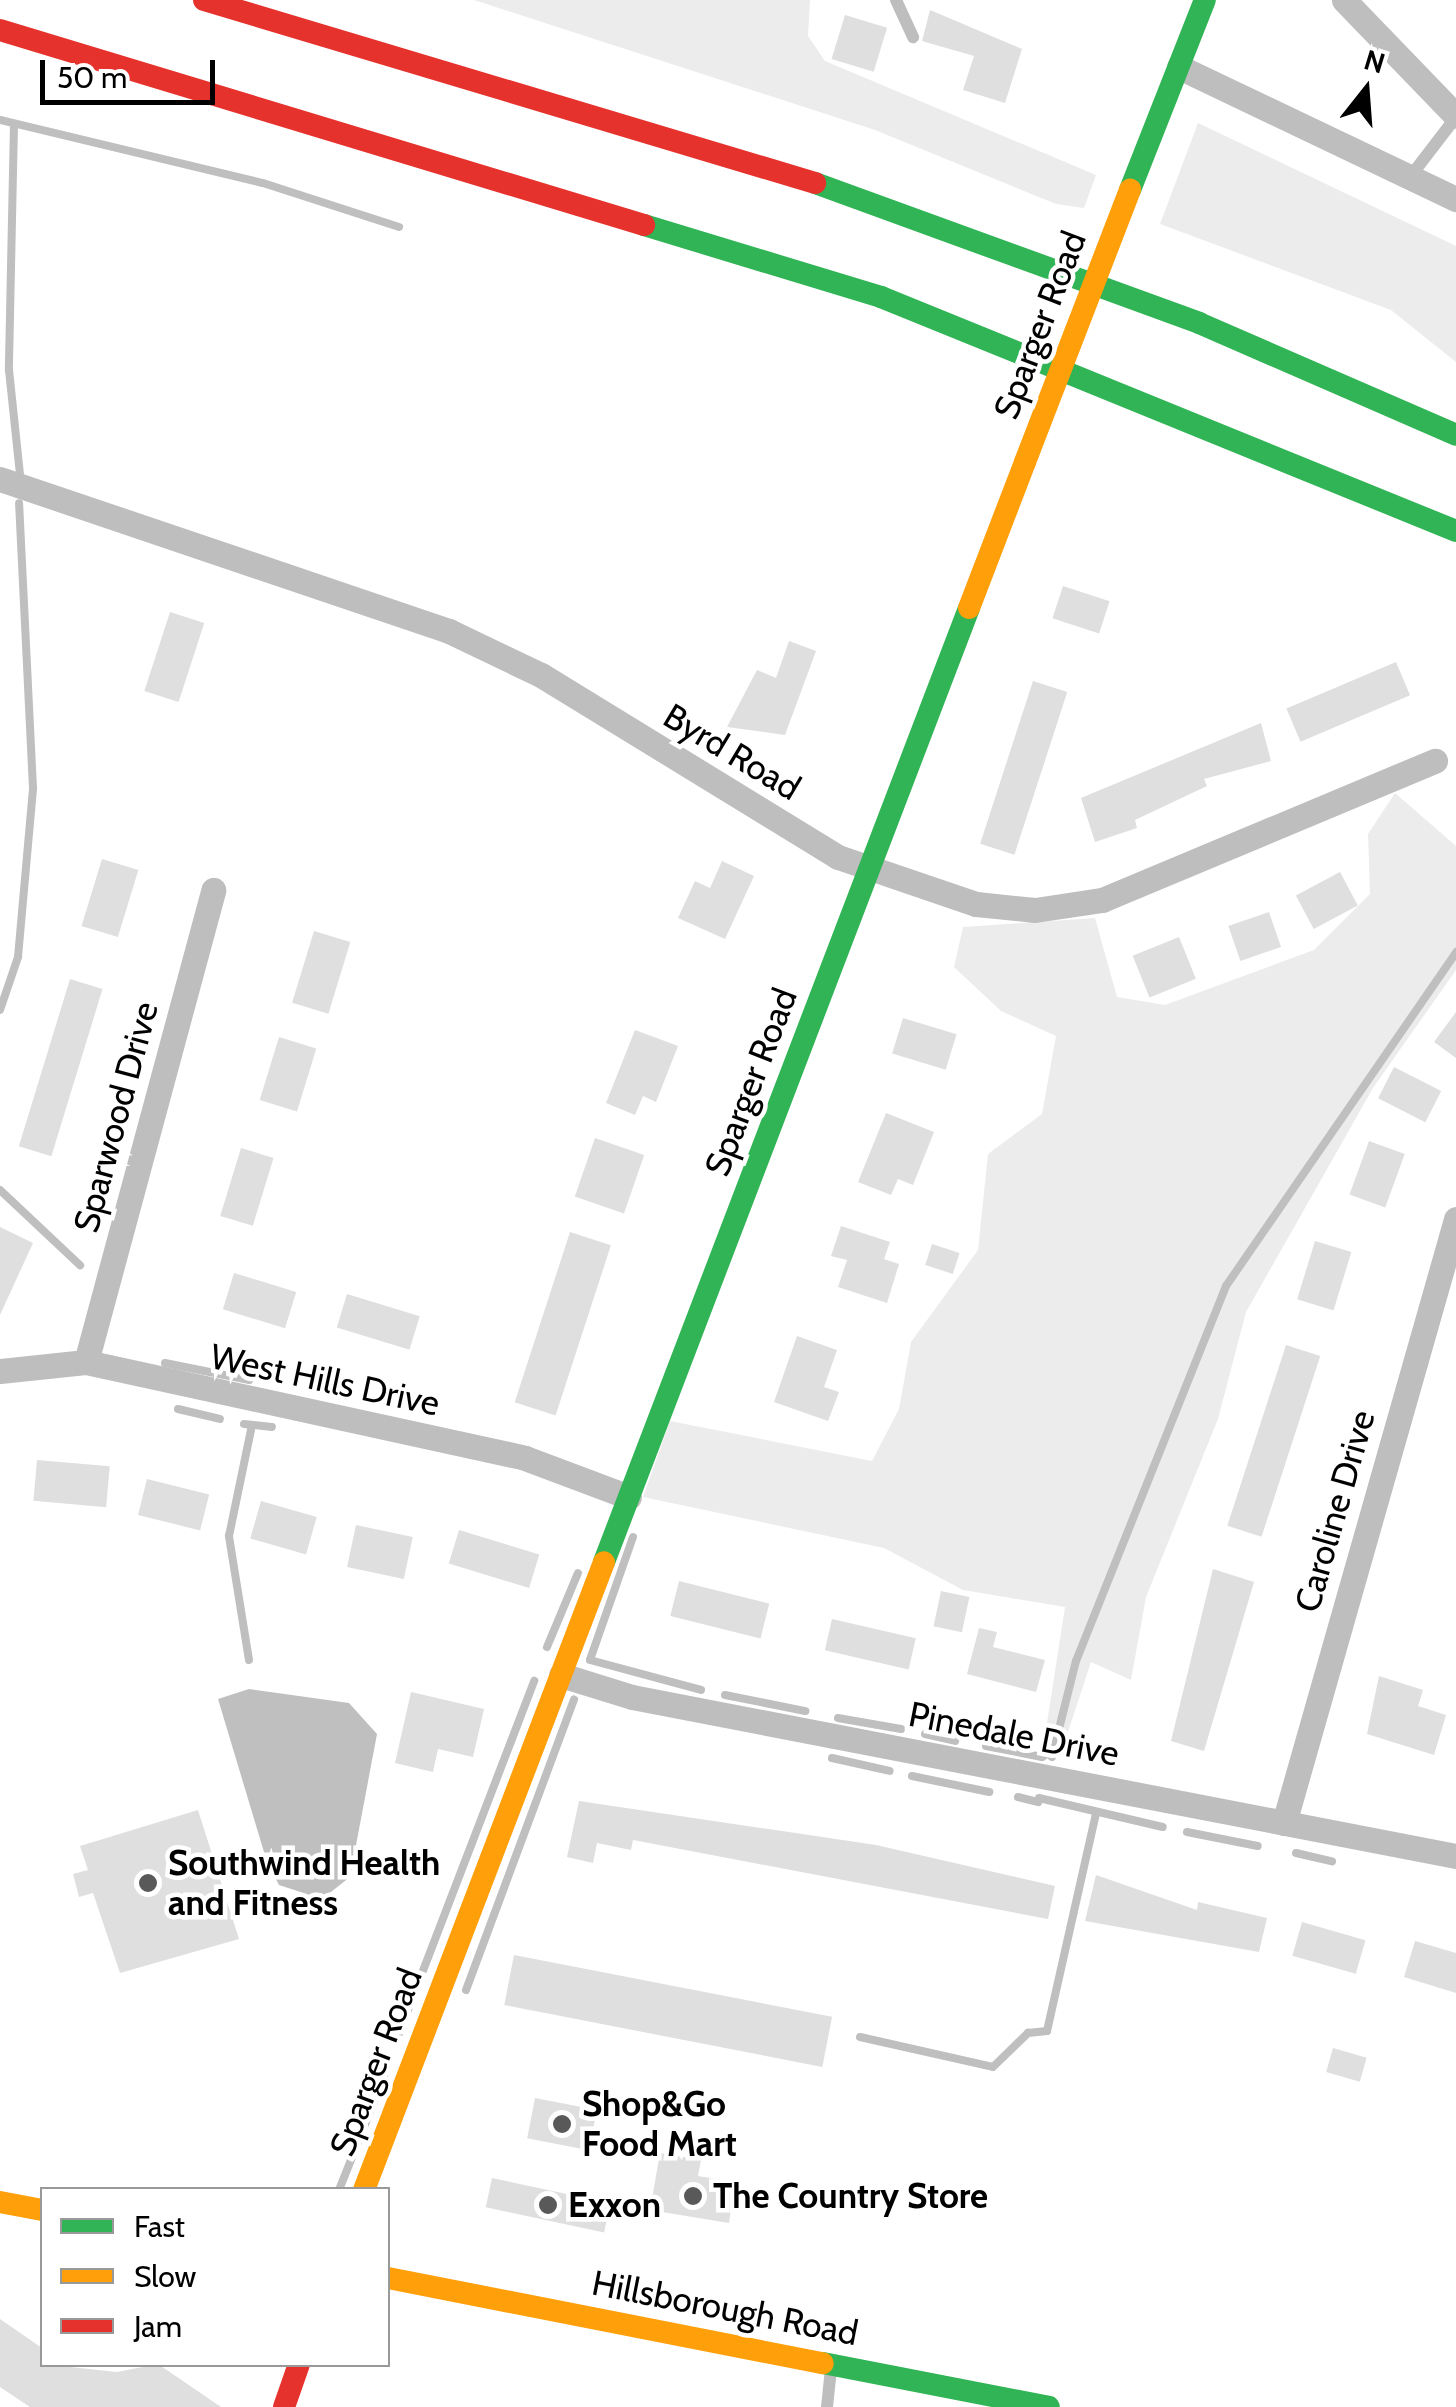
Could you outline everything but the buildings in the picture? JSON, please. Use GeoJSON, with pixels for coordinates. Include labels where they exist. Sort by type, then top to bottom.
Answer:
{"type":"FeatureCollection","features":[{"type":"Feature","properties":{"kind":"main road"},"geometry":{"type":"LineString","coordinates":[[204,0],[884,204],[1199,323],[1456,435]]}},
{"type":"Feature","properties":{"kind":"main road","name":"Sparger Road"},"geometry":{"type":"LineString","coordinates":[[365,2187],[1204,0]]}},
{"type":"Feature","properties":{"kind":"main road"},"geometry":{"type":"LineString","coordinates":[[0,30],[882,297],[1456,532]]}},
{"type":"Feature","properties":{"kind":"main road"},"geometry":{"type":"LineString","coordinates":[[0,2202],[40,2210]]}},
{"type":"Feature","properties":{"kind":"main road","name":"Hillsborough Road"},"geometry":{"type":"LineString","coordinates":[[390,2278],[1049,2407]]}},
{"type":"Feature","properties":{"kind":"main road"},"geometry":{"type":"LineString","coordinates":[[290,2401],[298,2367]]}},
{"type":"Feature","properties":{"kind":"street"},"geometry":{"type":"LineString","coordinates":[[1344,0],[1456,116]]}},
{"type":"Feature","properties":{"kind":"street"},"geometry":{"type":"LineString","coordinates":[[1178,66],[1456,199]]}},
{"type":"Feature","properties":{"kind":"street","name":"Byrd Road"},"geometry":{"type":"LineString","coordinates":[[0,479],[492,650],[870,872],[976,904],[1065,907],[1128,891],[1435,761]]}},
{"type":"Feature","properties":{"kind":"street","name":"Sparwood Drive"},"geometry":{"type":"LineString","coordinates":[[86,1362],[213,890]]}},
{"type":"Feature","properties":{"kind":"street","name":"Caroline Drive"},"geometry":{"type":"LineString","coordinates":[[1284,1822],[1456,1219]]}},
{"type":"Feature","properties":{"kind":"street","name":"West Hills Drive"},"geometry":{"type":"LineString","coordinates":[[0,1371],[86,1362],[526,1458],[630,1496]]}},
{"type":"Feature","properties":{"kind":"street","name":"Pinedale Drive"},"geometry":{"type":"LineString","coordinates":[[561,1675],[632,1697],[1456,1856]]}},
{"type":"Feature","properties":{"kind":"lane"},"geometry":{"type":"LineString","coordinates":[[896,0],[913,38]]}},
{"type":"Feature","properties":{"kind":"lane"},"geometry":{"type":"LineString","coordinates":[[1410,176],[1456,116]]}},
{"type":"Feature","properties":{"kind":"lane"},"geometry":{"type":"LineString","coordinates":[[827,2407],[832,2365]]}},
{"type":"Feature","properties":{"kind":"shaded area"},"geometry":{"type":"Polygon","coordinates":[[[474,0],[810,0],[808,36],[825,61],[1096,175],[1084,208],[1056,204],[875,130],[474,0]]]}},
{"type":"Feature","properties":{"kind":"shaded area"},"geometry":{"type":"Polygon","coordinates":[[[1198,123],[1456,246],[1456,362],[1391,310],[1160,224],[1198,123]]]}},
{"type":"Feature","properties":{"kind":"shaded area"},"geometry":{"type":"Polygon","coordinates":[[[1395,793],[1456,846],[1456,970],[1373,1088],[1246,1312],[1218,1419],[1146,1597],[1131,1680],[1091,1662],[1065,1741],[1044,1742],[1065,1607],[963,1590],[884,1548],[643,1497],[670,1421],[872,1461],[899,1409],[911,1342],[978,1250],[988,1154],[1042,1114],[1056,1036],[1001,1011],[954,967],[963,927],[1095,918],[1117,997],[1165,1005],[1314,950],[1370,894],[1368,834],[1395,793]]]}},
{"type":"Feature","properties":{"kind":"shaded area"},"geometry":{"type":"Polygon","coordinates":[[[249,1689],[349,1703],[377,1734],[350,1877],[322,1899],[279,1885],[267,1862],[218,1699],[249,1689]]]}},
{"type":"Feature","properties":{"kind":"waterway"},"geometry":{"type":"LineString","coordinates":[[0,120],[263,183],[399,227]]}},
{"type":"Feature","properties":{"kind":"waterway"},"geometry":{"type":"LineString","coordinates":[[14,124],[9,370],[20,475]]}},
{"type":"Feature","properties":{"kind":"waterway"},"geometry":{"type":"LineString","coordinates":[[0,1010],[18,957],[33,788],[19,503]]}},
{"type":"Feature","properties":{"kind":"waterway"},"geometry":{"type":"LineString","coordinates":[[1052,1757],[1076,1661],[1226,1286],[1456,952]]}},
{"type":"Feature","properties":{"kind":"waterway"},"geometry":{"type":"LineString","coordinates":[[0,1190],[80,1265]]}},
{"type":"Feature","properties":{"kind":"waterway"},"geometry":{"type":"LineString","coordinates":[[165,1363],[249,1380]]}},
{"type":"Feature","properties":{"kind":"waterway"},"geometry":{"type":"LineString","coordinates":[[178,1409],[220,1419]]}},
{"type":"Feature","properties":{"kind":"waterway"},"geometry":{"type":"LineString","coordinates":[[244,1424],[272,1427]]}},
{"type":"Feature","properties":{"kind":"waterway"},"geometry":{"type":"LineString","coordinates":[[249,1660],[229,1536],[252,1425]]}},
{"type":"Feature","properties":{"kind":"waterway"},"geometry":{"type":"LineString","coordinates":[[633,1537],[590,1660],[701,1690]]}},
{"type":"Feature","properties":{"kind":"waterway"},"geometry":{"type":"LineString","coordinates":[[547,1647],[578,1573]]}},
{"type":"Feature","properties":{"kind":"waterway"},"geometry":{"type":"LineString","coordinates":[[396,2041],[534,1681]]}},
{"type":"Feature","properties":{"kind":"waterway"},"geometry":{"type":"LineString","coordinates":[[725,1695],[805,1711]]}},
{"type":"Feature","properties":{"kind":"waterway"},"geometry":{"type":"LineString","coordinates":[[466,1990],[574,1699]]}},
{"type":"Feature","properties":{"kind":"waterway"},"geometry":{"type":"LineString","coordinates":[[838,1718],[901,1729]]}},
{"type":"Feature","properties":{"kind":"waterway"},"geometry":{"type":"LineString","coordinates":[[925,1734],[955,1741]]}},
{"type":"Feature","properties":{"kind":"waterway"},"geometry":{"type":"LineString","coordinates":[[986,1746],[1042,1757],[1053,1750]]}},
{"type":"Feature","properties":{"kind":"waterway"},"geometry":{"type":"LineString","coordinates":[[832,1758],[890,1771]]}},
{"type":"Feature","properties":{"kind":"waterway"},"geometry":{"type":"LineString","coordinates":[[912,1776],[989,1792]]}},
{"type":"Feature","properties":{"kind":"waterway"},"geometry":{"type":"LineString","coordinates":[[1018,1797],[1038,1802]]}},
{"type":"Feature","properties":{"kind":"waterway"},"geometry":{"type":"LineString","coordinates":[[1039,1798],[1163,1827]]}},
{"type":"Feature","properties":{"kind":"waterway"},"geometry":{"type":"LineString","coordinates":[[860,2037],[993,2067],[1028,2033],[1047,2031],[1096,1813]]}},
{"type":"Feature","properties":{"kind":"waterway"},"geometry":{"type":"LineString","coordinates":[[1187,1832],[1258,1846]]}},
{"type":"Feature","properties":{"kind":"waterway"},"geometry":{"type":"LineString","coordinates":[[1296,1853],[1332,1861]]}},
{"type":"Feature","properties":{"kind":"waterway"},"geometry":{"type":"LineString","coordinates":[[340,2187],[384,2077]]}},
{"type":"Feature","properties":{"kind":"traffic: fast"},"geometry":{"type":"LineString","coordinates":[[1130,190],[1205,0]]}},
{"type":"Feature","properties":{"kind":"traffic: fast"},"geometry":{"type":"LineString","coordinates":[[815,183],[1199,323],[1456,435]]}},
{"type":"Feature","properties":{"kind":"traffic: fast"},"geometry":{"type":"LineString","coordinates":[[644,225],[881,297],[1456,531]]}},
{"type":"Feature","properties":{"kind":"traffic: fast"},"geometry":{"type":"LineString","coordinates":[[604,1562],[969,608]]}},
{"type":"Feature","properties":{"kind":"traffic: fast"},"geometry":{"type":"LineString","coordinates":[[823,2363],[1049,2407]]}},
{"type":"Feature","properties":{"kind":"traffic: slow"},"geometry":{"type":"LineString","coordinates":[[1025,462],[1130,190]]}},
{"type":"Feature","properties":{"kind":"traffic: slow"},"geometry":{"type":"LineString","coordinates":[[969,608],[1025,462]]}},
{"type":"Feature","properties":{"kind":"traffic: slow"},"geometry":{"type":"LineString","coordinates":[[365,2187],[604,1562]]}},
{"type":"Feature","properties":{"kind":"traffic: slow"},"geometry":{"type":"LineString","coordinates":[[0,2202],[40,2210]]}},
{"type":"Feature","properties":{"kind":"traffic: slow"},"geometry":{"type":"LineString","coordinates":[[390,2278],[823,2363]]}},
{"type":"Feature","properties":{"kind":"traffic: jam"},"geometry":{"type":"LineString","coordinates":[[204,0],[815,183]]}},
{"type":"Feature","properties":{"kind":"traffic: jam"},"geometry":{"type":"LineString","coordinates":[[0,30],[644,225]]}},
{"type":"Feature","properties":{"kind":"traffic: jam"},"geometry":{"type":"LineString","coordinates":[[284,2407],[298,2367]]}},
{"type":"Feature","properties":{"kind":"place","name":"Southwind Health and Fitness"},"geometry":{"type":"Point","coordinates":[148,1883]}},
{"type":"Feature","properties":{"kind":"place","name":"Shop&Go Food Mart"},"geometry":{"type":"Point","coordinates":[562,2124]}},
{"type":"Feature","properties":{"kind":"place","name":"The Country Store"},"geometry":{"type":"Point","coordinates":[693,2196]}},
{"type":"Feature","properties":{"kind":"place","name":"Exxon"},"geometry":{"type":"Point","coordinates":[548,2205]}}]}
